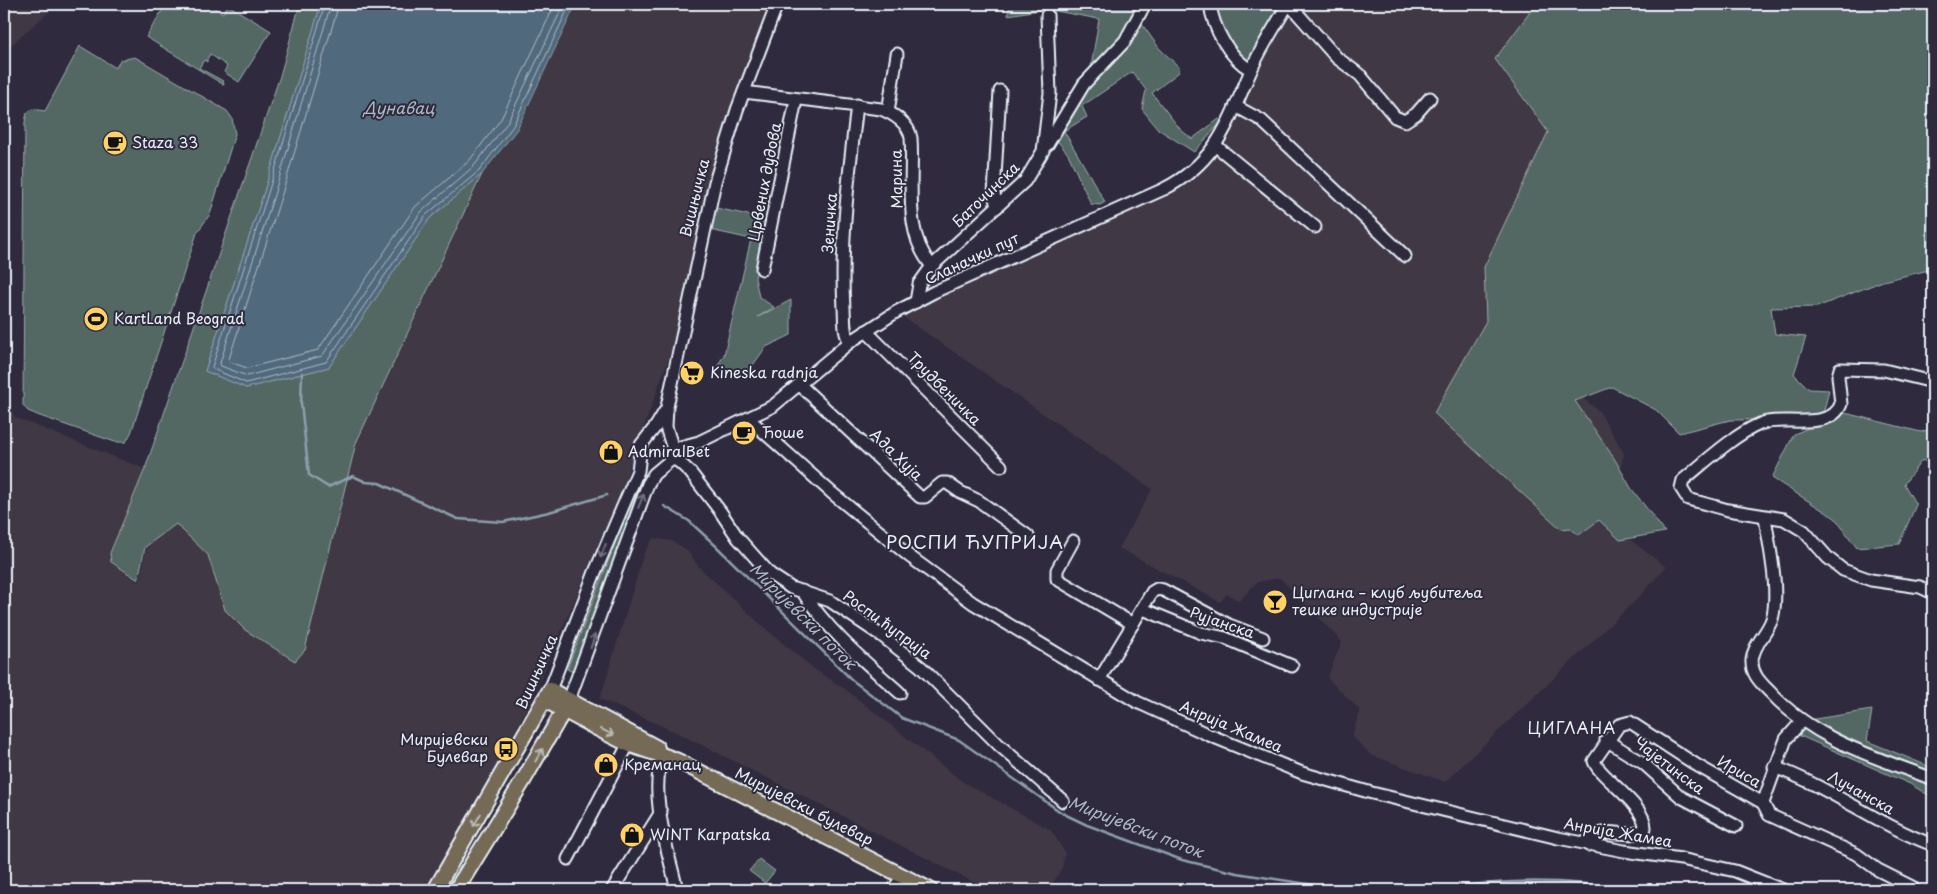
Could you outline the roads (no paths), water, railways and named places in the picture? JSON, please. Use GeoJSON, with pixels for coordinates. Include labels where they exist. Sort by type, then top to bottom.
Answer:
{"type":"FeatureCollection","features":[{"type":"Feature","properties":{"kind":"main road","name":"Миријевски булевар"},"geometry":{"type":"LineString","coordinates":[[547,695],[654,745],[664,754],[930,890]]}},
{"type":"Feature","properties":{"kind":"main road","name":"Вишњичка"},"geometry":{"type":"LineString","coordinates":[[435,890],[547,695]]}},
{"type":"Feature","properties":{"kind":"main road","name":"Миријевски булевар"},"geometry":{"type":"LineString","coordinates":[[566,705],[629,743],[650,752],[664,754]]}},
{"type":"Feature","properties":{"kind":"main road"},"geometry":{"type":"LineString","coordinates":[[456,890],[524,782],[566,705]]}},
{"type":"Feature","properties":{"kind":"street","name":"Вишњичка"},"geometry":{"type":"LineString","coordinates":[[671,449],[666,427],[667,407],[711,198],[744,92],[777,4]]}},
{"type":"Feature","properties":{"kind":"street"},"geometry":{"type":"LineString","coordinates":[[1043,151],[1078,93],[1092,75],[1125,41],[1145,4]]}},
{"type":"Feature","properties":{"kind":"street"},"geometry":{"type":"LineString","coordinates":[[1210,4],[1220,34],[1241,64],[1251,70]]}},
{"type":"Feature","properties":{"kind":"street"},"geometry":{"type":"LineString","coordinates":[[1288,4],[1338,58],[1360,74],[1395,117],[1405,121],[1416,114],[1430,98]]}},
{"type":"Feature","properties":{"kind":"street","name":"Сланачки пут"},"geometry":{"type":"LineString","coordinates":[[671,449],[689,446],[749,419],[783,400],[850,342],[916,302],[1179,181],[1201,164],[1216,146],[1237,107],[1251,70],[1288,4]]}},
{"type":"Feature","properties":{"kind":"street","name":"Баточинска"},"geometry":{"type":"LineString","coordinates":[[932,266],[1025,181],[1043,151],[1050,92],[1046,15]]}},
{"type":"Feature","properties":{"kind":"street"},"geometry":{"type":"LineString","coordinates":[[888,112],[896,54]]}},
{"type":"Feature","properties":{"kind":"street"},"geometry":{"type":"LineString","coordinates":[[997,207],[994,194],[1000,91]]}},
{"type":"Feature","properties":{"kind":"street","name":"Марина"},"geometry":{"type":"LineString","coordinates":[[744,92],[796,100],[857,105],[888,112],[907,127],[910,133],[914,229],[920,250],[932,266]]}},
{"type":"Feature","properties":{"kind":"street","name":"Црвених дудова"},"geometry":{"type":"LineString","coordinates":[[762,269],[796,100]]}},
{"type":"Feature","properties":{"kind":"street","name":"Зеничка"},"geometry":{"type":"LineString","coordinates":[[850,342],[845,328],[842,260],[857,105]]}},
{"type":"Feature","properties":{"kind":"street"},"geometry":{"type":"LineString","coordinates":[[1237,107],[1261,120],[1405,256]]}},
{"type":"Feature","properties":{"kind":"street"},"geometry":{"type":"LineString","coordinates":[[1216,146],[1315,226]]}},
{"type":"Feature","properties":{"kind":"street"},"geometry":{"type":"LineString","coordinates":[[916,302],[919,284],[932,266]]}},
{"type":"Feature","properties":{"kind":"street","name":"Трудбеничка"},"geometry":{"type":"LineString","coordinates":[[866,331],[1001,466]]}},
{"type":"Feature","properties":{"kind":"street"},"geometry":{"type":"LineString","coordinates":[[1933,382],[1884,370],[1841,369],[1838,372],[1841,404],[1832,416],[1816,420],[1772,420],[1758,424],[1713,455],[1683,480],[1681,488],[1688,499],[1706,506],[1784,519],[1795,524],[1828,558],[1853,574],[1920,587],[1933,593]]}},
{"type":"Feature","properties":{"kind":"street","name":"Ада Хуја"},"geometry":{"type":"LineString","coordinates":[[800,385],[920,498],[942,483],[947,483],[979,501],[1028,536]]}},
{"type":"Feature","properties":{"kind":"street","name":"Вишњичка"},"geometry":{"type":"LineString","coordinates":[[547,695],[598,564],[638,472],[641,445],[661,419],[667,407]]}},
{"type":"Feature","properties":{"kind":"street","name":"Анрија Жамеа"},"geometry":{"type":"LineString","coordinates":[[749,419],[832,493],[939,578],[997,618],[1137,702],[1209,735],[1302,773],[1461,816],[1588,844],[1681,859],[1735,871],[1783,890]]}},
{"type":"Feature","properties":{"kind":"street"},"geometry":{"type":"LineString","coordinates":[[566,705],[592,642],[639,508],[651,479],[662,468],[671,449],[661,435],[647,438]]}},
{"type":"Feature","properties":{"kind":"street","name":"Роспи ћуприја"},"geometry":{"type":"LineString","coordinates":[[671,449],[700,484],[738,538],[765,569],[778,580],[830,601],[905,654],[1021,765],[1063,801]]}},
{"type":"Feature","properties":{"kind":"street"},"geometry":{"type":"LineString","coordinates":[[640,455],[648,466],[662,468]]}},
{"type":"Feature","properties":{"kind":"street"},"geometry":{"type":"LineString","coordinates":[[1764,517],[1773,579],[1773,612],[1772,620],[1755,649],[1753,669],[1756,676],[1782,705],[1802,721],[1872,757],[1933,779]]}},
{"type":"Feature","properties":{"kind":"street"},"geometry":{"type":"LineString","coordinates":[[1073,542],[1057,570],[1057,579],[1134,624]]}},
{"type":"Feature","properties":{"kind":"street"},"geometry":{"type":"LineString","coordinates":[[1099,680],[1152,592],[1159,589],[1229,625],[1263,638]]}},
{"type":"Feature","properties":{"kind":"street"},"geometry":{"type":"LineString","coordinates":[[802,591],[818,616],[835,635],[900,693]]}},
{"type":"Feature","properties":{"kind":"street","name":"Рујанска"},"geometry":{"type":"LineString","coordinates":[[1143,609],[1200,633],[1225,638],[1292,666]]}},
{"type":"Feature","properties":{"kind":"street"},"geometry":{"type":"LineString","coordinates":[[1763,802],[1774,767],[1786,739],[1802,721]]}},
{"type":"Feature","properties":{"kind":"street","name":"Ириса"},"geometry":{"type":"LineString","coordinates":[[1606,740],[1622,722],[1634,723],[1698,766],[1763,802],[1769,815],[1856,854],[1878,870],[1912,887]]}},
{"type":"Feature","properties":{"kind":"street"},"geometry":{"type":"LineString","coordinates":[[1588,844],[1593,837],[1602,833],[1638,833],[1642,831],[1645,825],[1627,797],[1595,764],[1597,754],[1606,740]]}},
{"type":"Feature","properties":{"kind":"street","name":"Чајетинска"},"geometry":{"type":"LineString","coordinates":[[1606,740],[1642,763],[1681,797],[1736,826]]}},
{"type":"Feature","properties":{"kind":"street"},"geometry":{"type":"LineString","coordinates":[[568,859],[629,743]]}},
{"type":"Feature","properties":{"kind":"street"},"geometry":{"type":"LineString","coordinates":[[664,754],[659,767],[658,782],[661,812],[677,890]]}},
{"type":"Feature","properties":{"kind":"street","name":"Лучанска"},"geometry":{"type":"LineString","coordinates":[[1774,767],[1797,776],[1905,834],[1933,846]]}},
{"type":"Feature","properties":{"kind":"street"},"geometry":{"type":"LineString","coordinates":[[612,890],[661,812]]}},
{"type":"Feature","properties":{"kind":"street"},"geometry":{"type":"LineString","coordinates":[[893,890],[903,876]]}},
{"type":"Feature","properties":{"kind":"water","name":"Дунавац"},"geometry":{"type":"Polygon","coordinates":[[[321,4],[576,4],[517,129],[482,174],[430,218],[329,367],[246,388],[205,371],[265,189],[321,4]]]}},
{"type":"Feature","properties":{"kind":"waterway","name":"Миријевски поток"},"geometry":{"type":"LineString","coordinates":[[302,373],[301,403],[309,475],[328,487],[353,476],[366,482],[379,483],[458,519],[503,522],[549,512],[607,495]]}},
{"type":"Feature","properties":{"kind":"waterway","name":"Миријевски поток"},"geometry":{"type":"LineString","coordinates":[[664,506],[689,521],[715,545],[852,680],[902,718],[959,740],[1062,813],[1087,825],[1182,860],[1237,873],[1346,890]]}},
{"type":"Feature","properties":{"kind":"waterway","name":"Миријевски поток"},"geometry":{"type":"LineString","coordinates":[[1423,890],[1523,882],[1573,883],[1622,890]]}},
{"type":"Feature","properties":{"kind":"place","name":"Staza 33"},"geometry":{"type":"Point","coordinates":[115,143]}},
{"type":"Feature","properties":{"kind":"place","name":"KartLand Beograd"},"geometry":{"type":"Point","coordinates":[96,319]}},
{"type":"Feature","properties":{"kind":"place","name":"Kineska radnja"},"geometry":{"type":"Point","coordinates":[692,373]}},
{"type":"Feature","properties":{"kind":"place","name":"Ћоше"},"geometry":{"type":"Point","coordinates":[744,433]}},
{"type":"Feature","properties":{"kind":"place","name":"AdmiralBet"},"geometry":{"type":"Point","coordinates":[611,452]}},
{"type":"Feature","properties":{"kind":"place","name":"Циглана – клуб љубитеља тешке индустрије"},"geometry":{"type":"Point","coordinates":[1275,602]}},
{"type":"Feature","properties":{"kind":"place","name":"Миријевски Булевар"},"geometry":{"type":"Point","coordinates":[506,749]}},
{"type":"Feature","properties":{"kind":"place","name":"Креманац"},"geometry":{"type":"Point","coordinates":[606,765]}},
{"type":"Feature","properties":{"kind":"place","name":"WINT Karpatska"},"geometry":{"type":"Point","coordinates":[632,835]}},
{"type":"Feature","properties":{"kind":"district","name":"РОСПИ ЋУПРИЈА"},"geometry":{"type":"Point","coordinates":[975,543]}},
{"type":"Feature","properties":{"kind":"district","name":"ЦИГЛАНА"},"geometry":{"type":"Point","coordinates":[1572,728]}}]}
